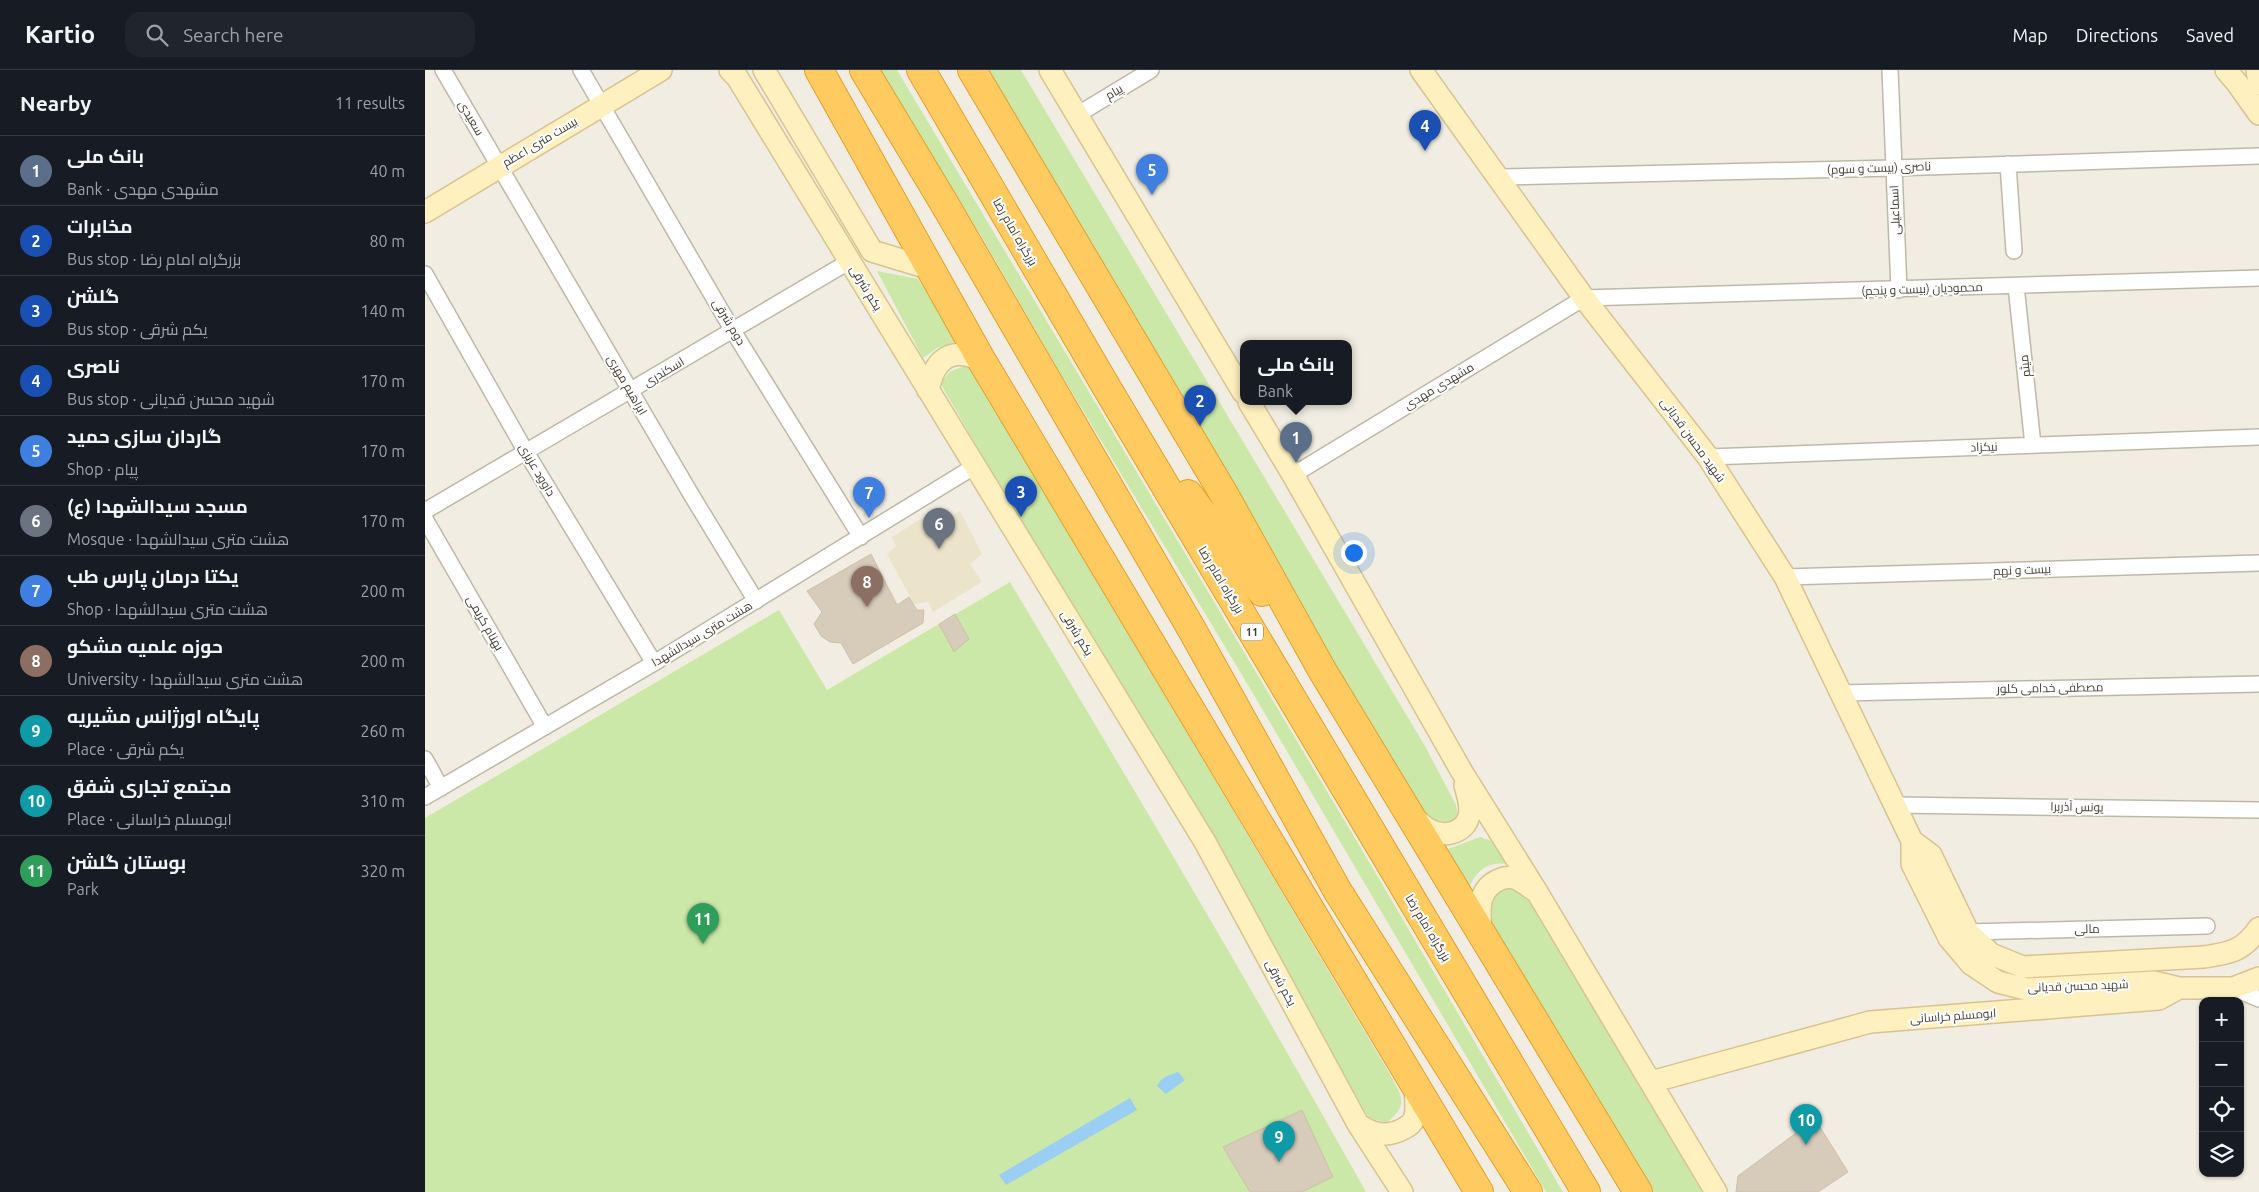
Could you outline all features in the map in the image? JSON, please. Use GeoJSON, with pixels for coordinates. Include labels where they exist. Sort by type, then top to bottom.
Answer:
{"type":"FeatureCollection","features":[{"type":"Feature","properties":{"kind":"highway"},"geometry":{"type":"LineString","coordinates":[[819,70],[983,361],[1479,1192]]}},
{"type":"Feature","properties":{"kind":"highway"},"geometry":{"type":"LineString","coordinates":[[865,70],[945,203],[1191,628],[1337,890],[1528,1192]]}},
{"type":"Feature","properties":{"kind":"highway","name":"بزرگراه امام رضا"},"geometry":{"type":"LineString","coordinates":[[921,70],[1107,388],[1586,1192]]}},
{"type":"Feature","properties":{"kind":"highway"},"geometry":{"type":"LineString","coordinates":[[941,70],[955,129]]}},
{"type":"Feature","properties":{"kind":"highway"},"geometry":{"type":"LineString","coordinates":[[972,70],[1225,496],[1322,670],[1638,1192]]}},
{"type":"Feature","properties":{"kind":"highway"},"geometry":{"type":"LineString","coordinates":[[1107,388],[1322,670]]}},
{"type":"Feature","properties":{"kind":"highway"},"geometry":{"type":"LineString","coordinates":[[1191,628],[1351,980]]}},
{"type":"Feature","properties":{"kind":"main road","name":"یکم شرقی"},"geometry":{"type":"LineString","coordinates":[[730,70],[737,77],[1205,842],[1358,1124],[1402,1192]]}},
{"type":"Feature","properties":{"kind":"main road"},"geometry":{"type":"LineString","coordinates":[[764,70],[872,251],[929,268]]}},
{"type":"Feature","properties":{"kind":"main road"},"geometry":{"type":"LineString","coordinates":[[1050,70],[1240,387]]}},
{"type":"Feature","properties":{"kind":"main road","name":"شهید محسن قدیانی"},"geometry":{"type":"LineString","coordinates":[[1421,70],[1584,298],[1708,457],[1785,577],[1912,841],[1912,864],[1949,938],[1971,964],[1998,982],[2026,989],[2155,982],[2179,988]]}},
{"type":"Feature","properties":{"kind":"main road"},"geometry":{"type":"LineString","coordinates":[[2226,70],[2259,114]]}},
{"type":"Feature","properties":{"kind":"main road"},"geometry":{"type":"LineString","coordinates":[[2257,70],[2259,84]]}},
{"type":"Feature","properties":{"kind":"main road","name":"بیست متری اعظم"},"geometry":{"type":"LineString","coordinates":[[425,212],[603,104],[664,71]]}},
{"type":"Feature","properties":{"kind":"main road"},"geometry":{"type":"LineString","coordinates":[[928,390],[931,375],[938,364],[946,358],[967,354],[983,361]]}},
{"type":"Feature","properties":{"kind":"main road"},"geometry":{"type":"LineString","coordinates":[[1251,405],[1293,475],[1462,772],[1537,892],[1717,1192]]}},
{"type":"Feature","properties":{"kind":"main road"},"geometry":{"type":"LineString","coordinates":[[1407,811],[1427,829],[1440,835],[1453,833],[1462,828],[1470,815],[1469,800],[1462,772]]}},
{"type":"Feature","properties":{"kind":"main road","name":"شهید محسن قدیانی"},"geometry":{"type":"LineString","coordinates":[[1912,841],[1931,855],[1968,932],[1991,954],[2023,967],[2204,958],[2233,952],[2252,939],[2259,928]]}},
{"type":"Feature","properties":{"kind":"main road"},"geometry":{"type":"LineString","coordinates":[[1481,932],[1479,909],[1483,892],[1493,882],[1505,877],[1518,879],[1537,892]]}},
{"type":"Feature","properties":{"kind":"main road","name":"ابومسلم خراسانی"},"geometry":{"type":"LineString","coordinates":[[1651,1082],[1870,1022],[2159,999],[2179,988],[2233,988],[2259,978]]}},
{"type":"Feature","properties":{"kind":"main road"},"geometry":{"type":"LineString","coordinates":[[1358,1124],[1369,1131],[1386,1135],[1404,1128],[1413,1122],[1416,1112],[1415,1087]]}},
{"type":"Feature","properties":{"kind":"street","name":"سعیدی"},"geometry":{"type":"LineString","coordinates":[[443,70],[499,167]]}},
{"type":"Feature","properties":{"kind":"street","name":"دوم شرقی"},"geometry":{"type":"LineString","coordinates":[[581,70],[603,104],[733,331],[861,537]]}},
{"type":"Feature","properties":{"kind":"street","name":"پیام"},"geometry":{"type":"LineString","coordinates":[[1077,115],[1151,70]]}},
{"type":"Feature","properties":{"kind":"street","name":"اسماعیلی"},"geometry":{"type":"LineString","coordinates":[[1890,70],[1899,290]]}},
{"type":"Feature","properties":{"kind":"street","name":"ناصری (بیست و سوم)"},"geometry":{"type":"LineString","coordinates":[[1499,177],[1894,168],[2259,156]]}},
{"type":"Feature","properties":{"kind":"street"},"geometry":{"type":"LineString","coordinates":[[2008,164],[2014,251]]}},
{"type":"Feature","properties":{"kind":"street","name":"ابراهیم مهری"},"geometry":{"type":"LineString","coordinates":[[499,167],[631,392],[757,601]]}},
{"type":"Feature","properties":{"kind":"street","name":"اسکندری"},"geometry":{"type":"LineString","coordinates":[[425,511],[850,262]]}},
{"type":"Feature","properties":{"kind":"street","name":"داوود عزیزی"},"geometry":{"type":"LineString","coordinates":[[425,274],[527,452],[654,663]]}},
{"type":"Feature","properties":{"kind":"street","name":"محمودیان (بیست و پنجم)"},"geometry":{"type":"LineString","coordinates":[[1584,298],[2259,278]]}},
{"type":"Feature","properties":{"kind":"street","name":"میثم"},"geometry":{"type":"LineString","coordinates":[[2016,286],[2033,446]]}},
{"type":"Feature","properties":{"kind":"street","name":"مشهدی مهدی"},"geometry":{"type":"LineString","coordinates":[[1293,475],[1584,298]]}},
{"type":"Feature","properties":{"kind":"street","name":"نیکزاد"},"geometry":{"type":"LineString","coordinates":[[1708,457],[2259,438]]}},
{"type":"Feature","properties":{"kind":"street","name":"هشت متری سیدالشهدا"},"geometry":{"type":"LineString","coordinates":[[425,797],[654,663],[975,466]]}},
{"type":"Feature","properties":{"kind":"street","name":"بهنام کریمی"},"geometry":{"type":"LineString","coordinates":[[425,519],[545,727]]}},
{"type":"Feature","properties":{"kind":"street","name":"بیست و نهم"},"geometry":{"type":"LineString","coordinates":[[1785,577],[2259,563]]}},
{"type":"Feature","properties":{"kind":"street","name":"مصطفی خدامی کلور"},"geometry":{"type":"LineString","coordinates":[[1841,693],[2259,684]]}},
{"type":"Feature","properties":{"kind":"street"},"geometry":{"type":"LineString","coordinates":[[425,759],[441,788]]}},
{"type":"Feature","properties":{"kind":"street","name":"یونس آذربرا"},"geometry":{"type":"LineString","coordinates":[[1895,805],[2259,810]]}},
{"type":"Feature","properties":{"kind":"street","name":"مالی"},"geometry":{"type":"LineString","coordinates":[[1968,932],[2207,926]]}},
{"type":"Feature","properties":{"kind":"street"},"geometry":{"type":"LineString","coordinates":[[2233,988],[2259,999]]}},
{"type":"Feature","properties":{"kind":"shaded area"},"geometry":{"type":"Polygon","coordinates":[[[941,506],[950,517],[960,511],[982,554],[970,564],[982,582],[933,612],[928,602],[914,604],[887,554],[896,546],[892,537],[941,506]]]}},
{"type":"Feature","properties":{"kind":"green space"},"geometry":{"type":"Polygon","coordinates":[[[881,70],[897,70],[1362,850],[1563,1192],[1546,1192],[1248,685],[881,70]]]}},
{"type":"Feature","properties":{"kind":"green space"},"geometry":{"type":"Polygon","coordinates":[[[985,70],[1021,70],[1425,746],[1456,805],[1458,819],[1440,827],[1426,822],[1390,766],[1270,548],[985,70]]]}},
{"type":"Feature","properties":{"kind":"green space"},"geometry":{"type":"Polygon","coordinates":[[[877,271],[918,279],[957,341],[937,348],[923,358],[877,271]]]}},
{"type":"Feature","properties":{"kind":"green space"},"geometry":{"type":"Polygon","coordinates":[[[968,365],[1391,1076],[1401,1096],[1401,1106],[1387,1123],[1369,1118],[940,383],[951,371],[968,365]]]}},
{"type":"Feature","properties":{"kind":"green space"},"geometry":{"type":"Polygon","coordinates":[[[1010,582],[1279,1038],[1366,1192],[425,1192],[425,818],[779,610],[827,690],[1010,582]]]}},
{"type":"Feature","properties":{"kind":"green space"},"geometry":{"type":"Polygon","coordinates":[[[1480,837],[1495,842],[1507,864],[1494,864],[1483,868],[1475,876],[1469,888],[1448,849],[1480,837]]]}},
{"type":"Feature","properties":{"kind":"green space"},"geometry":{"type":"Polygon","coordinates":[[[1503,884],[1527,895],[1702,1192],[1651,1192],[1487,916],[1488,906],[1503,884]]]}},
{"type":"Feature","properties":{"kind":"water"},"geometry":{"type":"Polygon","coordinates":[[[1178,1072],[1185,1080],[1166,1094],[1157,1086],[1167,1076],[1178,1072]]]}},
{"type":"Feature","properties":{"kind":"water"},"geometry":{"type":"Polygon","coordinates":[[[1130,1098],[1137,1110],[1006,1185],[999,1175],[1130,1098]]]}},
{"type":"Feature","properties":{"kind":"building"},"geometry":{"type":"Polygon","coordinates":[[[871,554],[897,605],[909,597],[917,610],[924,610],[923,623],[853,664],[841,643],[830,642],[821,636],[814,624],[822,612],[807,591],[871,554]]]}},
{"type":"Feature","properties":{"kind":"building"},"geometry":{"type":"Polygon","coordinates":[[[955,614],[969,639],[954,652],[939,624],[955,614]]]}},
{"type":"Feature","properties":{"kind":"building"},"geometry":{"type":"Polygon","coordinates":[[[1302,1110],[1333,1177],[1302,1192],[1250,1192],[1223,1147],[1302,1110]]]}},
{"type":"Feature","properties":{"kind":"building"},"geometry":{"type":"Polygon","coordinates":[[[1815,1119],[1848,1172],[1818,1192],[1736,1192],[1738,1176],[1815,1119]]]}},
{"type":"Feature","properties":{"kind":"place","name":"ناصری"},"geometry":{"type":"Point","coordinates":[1425,151]}},
{"type":"Feature","properties":{"kind":"place","name":"گاردان سازی حمید"},"geometry":{"type":"Point","coordinates":[1152,195]}},
{"type":"Feature","properties":{"kind":"place","name":"مخابرات"},"geometry":{"type":"Point","coordinates":[1200,426]}},
{"type":"Feature","properties":{"kind":"place","name":"بانک ملی"},"geometry":{"type":"Point","coordinates":[1296,463]}},
{"type":"Feature","properties":{"kind":"place","name":"گلشن"},"geometry":{"type":"Point","coordinates":[1021,517]}},
{"type":"Feature","properties":{"kind":"place","name":"یکتا درمان پارس طب"},"geometry":{"type":"Point","coordinates":[869,518]}},
{"type":"Feature","properties":{"kind":"place","name":"مسجد سیدالشهدا (ع)"},"geometry":{"type":"Point","coordinates":[939,549]}},
{"type":"Feature","properties":{"kind":"place","name":"حوزه علمیه مشکو"},"geometry":{"type":"Point","coordinates":[867,607]}},
{"type":"Feature","properties":{"kind":"place","name":"بوستان گلشن"},"geometry":{"type":"Point","coordinates":[703,944]}},
{"type":"Feature","properties":{"kind":"place","name":"مجتمع تجاری شفق"},"geometry":{"type":"Point","coordinates":[1806,1145]}},
{"type":"Feature","properties":{"kind":"place","name":"پایگاه اورژانس مشیریه"},"geometry":{"type":"Point","coordinates":[1279,1162]}}]}
